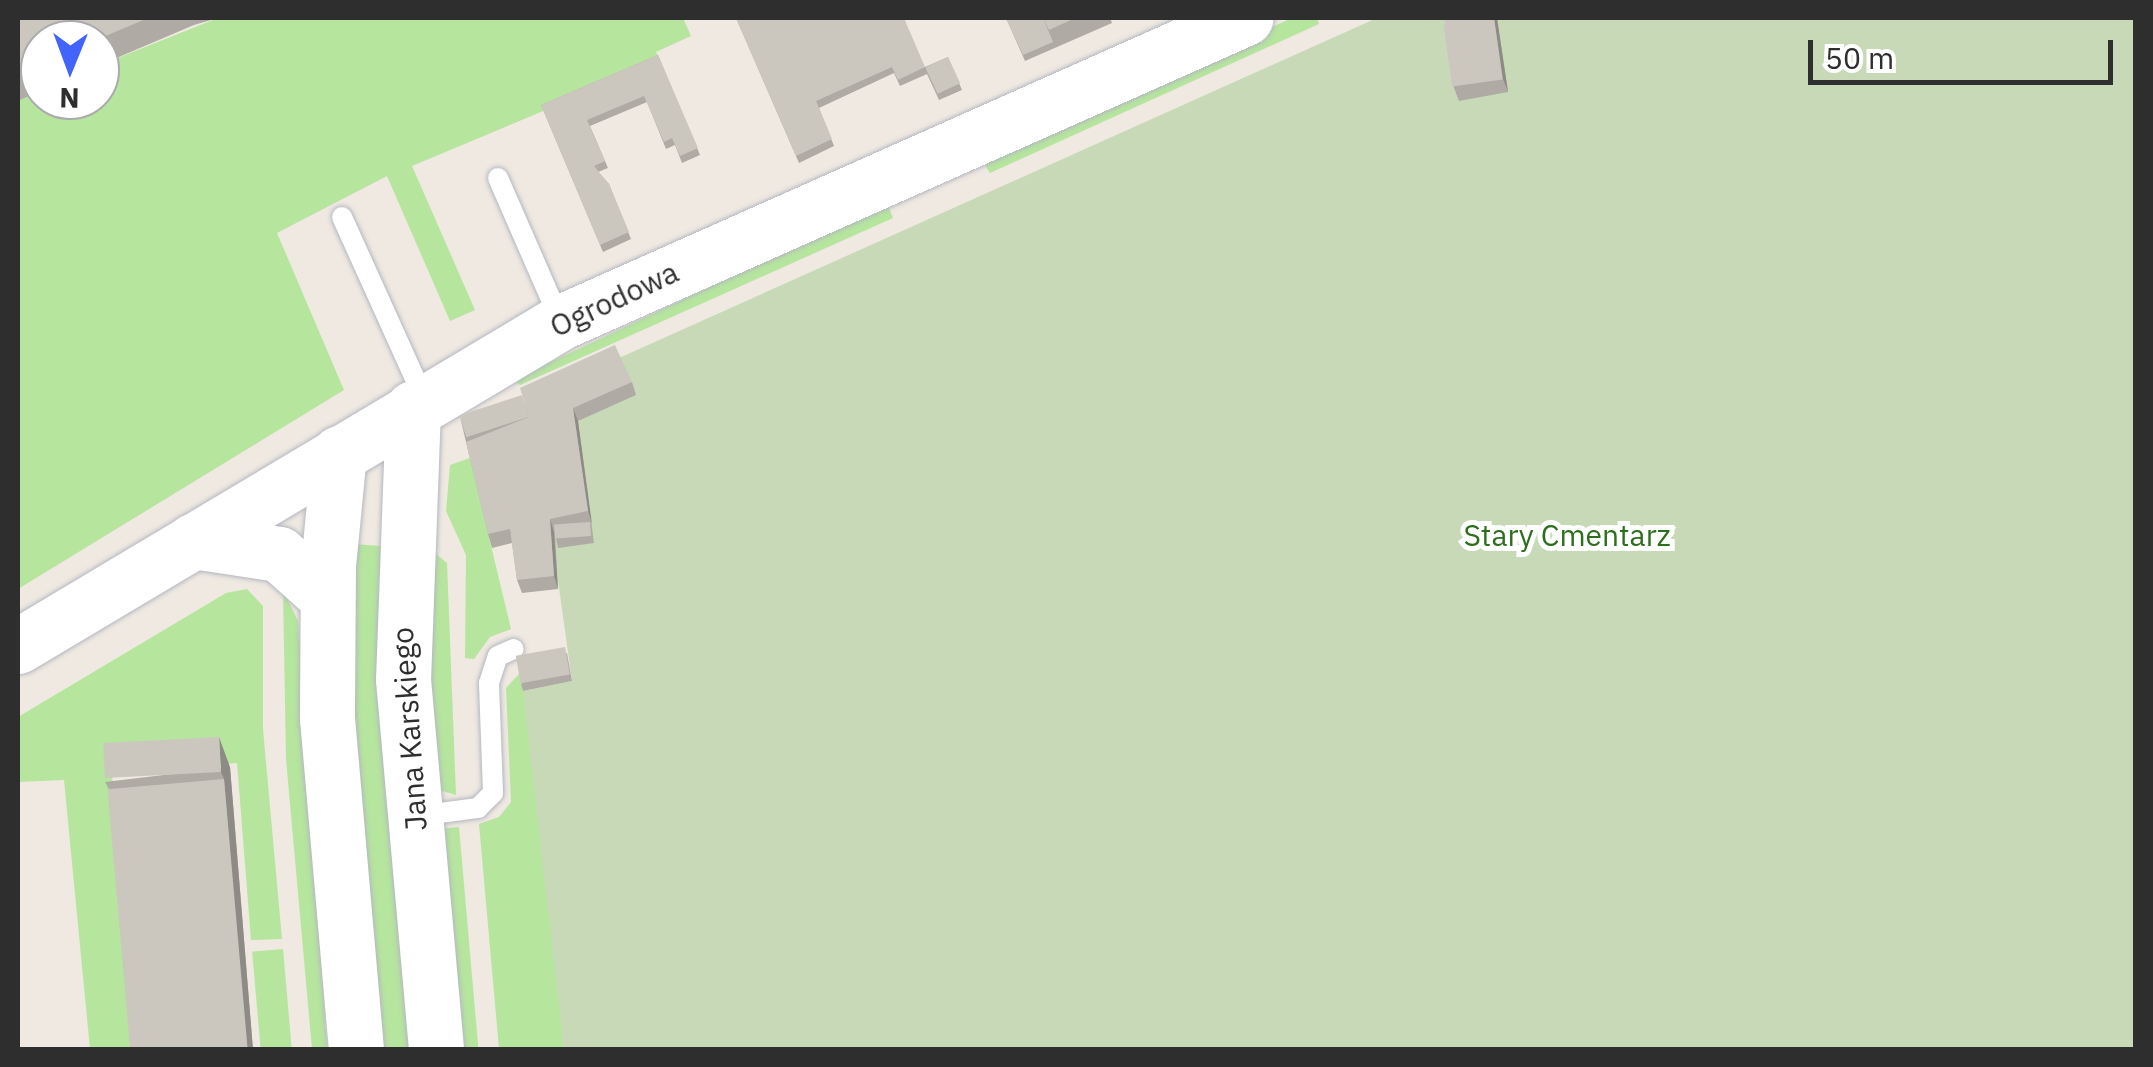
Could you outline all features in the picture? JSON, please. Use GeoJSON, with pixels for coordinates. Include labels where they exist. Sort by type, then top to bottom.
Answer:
{"type":"FeatureCollection","features":[{"type":"Feature","properties":{"kind":"main road","name":"Ogrodowa"},"geometry":{"type":"LineString","coordinates":[[18,646],[561,322],[1245,18]]}},
{"type":"Feature","properties":{"kind":"main road","name":"Jana Karskiego"},"geometry":{"type":"LineString","coordinates":[[419,405],[402,617],[436,1050]]}},
{"type":"Feature","properties":{"kind":"main road"},"geometry":{"type":"LineString","coordinates":[[339,453],[326,596],[327,718],[356,1050]]}},
{"type":"Feature","properties":{"kind":"main road"},"geometry":{"type":"LineString","coordinates":[[193,541],[279,554],[326,596]]}},
{"type":"Feature","properties":{"kind":"lane"},"geometry":{"type":"LineString","coordinates":[[498,178],[561,322]]}},
{"type":"Feature","properties":{"kind":"lane"},"geometry":{"type":"LineString","coordinates":[[342,217],[419,405]]}},
{"type":"Feature","properties":{"kind":"lane"},"geometry":{"type":"LineString","coordinates":[[415,816],[478,808],[493,792],[489,683],[498,656],[514,649]]}},
{"type":"Feature","properties":{"kind":"green space"},"geometry":{"type":"Polygon","coordinates":[[[218,18],[683,18],[691,36],[656,52],[660,62],[412,166],[475,310],[450,321],[387,176],[277,233],[344,390],[18,589],[18,101],[20,120],[120,120],[120,57],[218,18]]]}},
{"type":"Feature","properties":{"kind":"green space"},"geometry":{"type":"Polygon","coordinates":[[[1292,18],[1317,18],[1319,24],[990,173],[986,167],[989,155],[1292,18]]]}},
{"type":"Feature","properties":{"kind":"green space","name":"Stary Cmentarz"},"geometry":{"type":"Polygon","coordinates":[[[1377,18],[2135,18],[2135,1049],[564,1049],[523,691],[572,681],[537,430],[619,358],[1377,18]]]}},
{"type":"Feature","properties":{"kind":"green space"},"geometry":{"type":"Polygon","coordinates":[[[887,203],[893,218],[520,385],[513,380],[887,203]]]}},
{"type":"Feature","properties":{"kind":"green space"},"geometry":{"type":"Polygon","coordinates":[[[470,458],[511,629],[490,637],[474,659],[465,658],[466,555],[446,511],[450,465],[470,458]]]}},
{"type":"Feature","properties":{"kind":"green space"},"geometry":{"type":"Polygon","coordinates":[[[352,544],[382,546],[413,1049],[378,1049],[354,783],[352,544]]]}},
{"type":"Feature","properties":{"kind":"green space"},"geometry":{"type":"Polygon","coordinates":[[[430,549],[447,563],[456,795],[439,790],[430,679],[430,549]]]}},
{"type":"Feature","properties":{"kind":"green space"},"geometry":{"type":"Polygon","coordinates":[[[247,589],[263,606],[263,729],[282,939],[251,940],[237,763],[112,774],[135,1049],[90,1049],[64,780],[18,782],[18,717],[226,593],[247,589]]]}},
{"type":"Feature","properties":{"kind":"green space"},"geometry":{"type":"Polygon","coordinates":[[[283,590],[298,621],[327,1049],[312,1049],[286,759],[283,590]]]}},
{"type":"Feature","properties":{"kind":"green space"},"geometry":{"type":"Polygon","coordinates":[[[520,673],[538,775],[564,1049],[499,1049],[479,824],[499,817],[511,802],[506,688],[520,673]]]}},
{"type":"Feature","properties":{"kind":"green space"},"geometry":{"type":"Polygon","coordinates":[[[459,827],[478,1049],[459,1050],[440,829],[459,827]]]}},
{"type":"Feature","properties":{"kind":"green space"},"geometry":{"type":"Polygon","coordinates":[[[283,949],[292,1049],[261,1050],[252,952],[283,949]]]}},
{"type":"Feature","properties":{"kind":"building"},"geometry":{"type":"Polygon","coordinates":[[[18,18],[148,18],[120,30],[120,20],[20,20],[18,74],[18,18]]]}},
{"type":"Feature","properties":{"kind":"building"},"geometry":{"type":"Polygon","coordinates":[[[736,18],[904,18],[925,67],[898,80],[892,67],[816,101],[832,139],[796,156],[736,18]]]}},
{"type":"Feature","properties":{"kind":"building"},"geometry":{"type":"Polygon","coordinates":[[[1006,18],[1043,18],[1053,42],[1023,55],[1006,18]]]}},
{"type":"Feature","properties":{"kind":"building"},"geometry":{"type":"Polygon","coordinates":[[[1043,18],[1075,18],[1049,30],[1043,18]]]}},
{"type":"Feature","properties":{"kind":"building"},"geometry":{"type":"Polygon","coordinates":[[[1444,18],[1493,18],[1446,30],[1444,18]]]}},
{"type":"Feature","properties":{"kind":"building"},"geometry":{"type":"Polygon","coordinates":[[[1494,18],[1503,79],[1452,86],[1443,25],[1494,18]]]}},
{"type":"Feature","properties":{"kind":"building"},"geometry":{"type":"Polygon","coordinates":[[[658,55],[698,148],[680,156],[672,138],[664,142],[644,96],[587,120],[605,161],[594,166],[609,184],[629,232],[600,245],[541,105],[658,55]]]}},
{"type":"Feature","properties":{"kind":"building"},"geometry":{"type":"Polygon","coordinates":[[[948,57],[960,83],[938,94],[925,68],[948,57]]]}},
{"type":"Feature","properties":{"kind":"building"},"geometry":{"type":"Polygon","coordinates":[[[615,345],[632,382],[573,408],[588,511],[550,519],[554,576],[517,580],[510,529],[488,534],[466,442],[529,417],[520,388],[615,345]]]}},
{"type":"Feature","properties":{"kind":"building"},"geometry":{"type":"Polygon","coordinates":[[[522,395],[529,417],[466,437],[459,415],[522,395]]]}},
{"type":"Feature","properties":{"kind":"building"},"geometry":{"type":"Polygon","coordinates":[[[590,522],[591,536],[555,538],[554,525],[590,522]]]}},
{"type":"Feature","properties":{"kind":"building"},"geometry":{"type":"Polygon","coordinates":[[[565,647],[570,675],[521,683],[516,656],[565,647]]]}},
{"type":"Feature","properties":{"kind":"building"},"geometry":{"type":"Polygon","coordinates":[[[219,737],[221,772],[105,778],[103,743],[219,737]]]}},
{"type":"Feature","properties":{"kind":"building"},"geometry":{"type":"Polygon","coordinates":[[[224,779],[248,1050],[130,1050],[107,789],[224,779]]]}}]}
